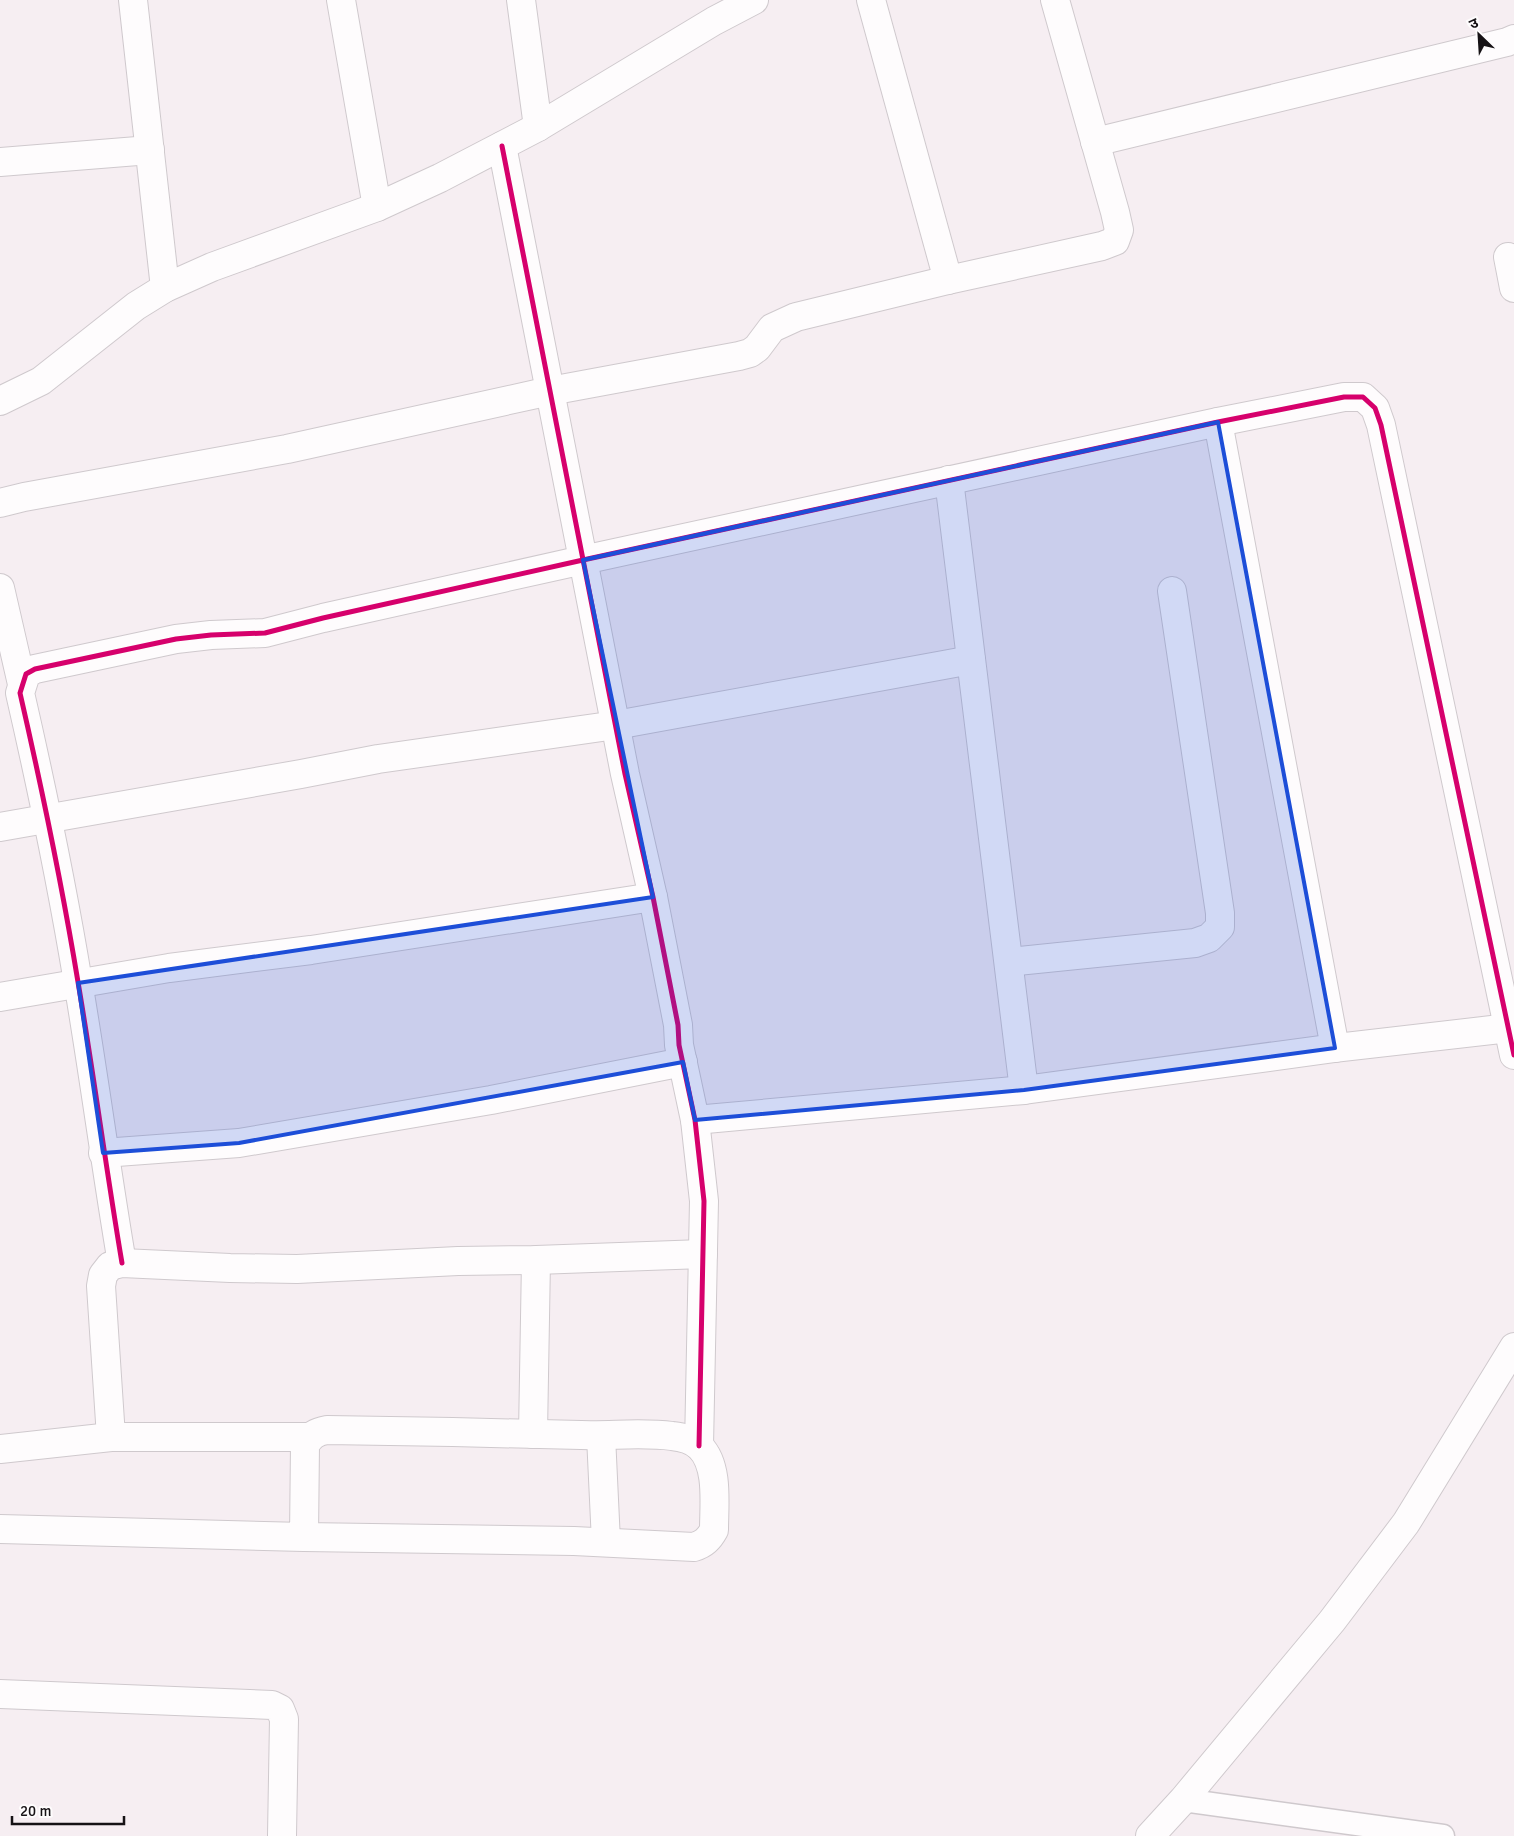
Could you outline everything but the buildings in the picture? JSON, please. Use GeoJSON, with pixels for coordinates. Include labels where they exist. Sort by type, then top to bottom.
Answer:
{"type":"FeatureCollection","features":[{"type":"Feature","properties":{"kind":"street"},"geometry":{"type":"LineString","coordinates":[[133,0],[165,288]]}},
{"type":"Feature","properties":{"kind":"street"},"geometry":{"type":"LineString","coordinates":[[341,0],[377,207]]}},
{"type":"Feature","properties":{"kind":"street"},"geometry":{"type":"LineString","coordinates":[[521,0],[538,127]]}},
{"type":"Feature","properties":{"kind":"street"},"geometry":{"type":"LineString","coordinates":[[0,401],[41,381],[136,306],[165,288],[212,267],[377,207],[440,178],[538,127],[712,11],[754,0]]}},
{"type":"Feature","properties":{"kind":"street"},"geometry":{"type":"LineString","coordinates":[[871,0],[948,280]]}},
{"type":"Feature","properties":{"kind":"street"},"geometry":{"type":"LineString","coordinates":[[0,504],[24,496],[287,448],[550,391],[739,356],[750,353],[757,348],[772,328],[796,317],[948,280],[1102,246],[1115,240],[1119,230],[1115,212],[1055,0]]}},
{"type":"Feature","properties":{"kind":"street"},"geometry":{"type":"LineString","coordinates":[[1095,142],[1514,39]]}},
{"type":"Feature","properties":{"kind":"street"},"geometry":{"type":"LineString","coordinates":[[502,146],[625,774],[653,897],[678,1026],[683,1062],[696,1120],[704,1201],[699,1446]]}},
{"type":"Feature","properties":{"kind":"street"},"geometry":{"type":"LineString","coordinates":[[0,162],[150,150]]}},
{"type":"Feature","properties":{"kind":"street"},"geometry":{"type":"LineString","coordinates":[[1508,257],[1514,288]]}},
{"type":"Feature","properties":{"kind":"street"},"geometry":{"type":"LineString","coordinates":[[122,1263],[103,1153],[78,982],[48,818],[20,693],[26,674],[35,669],[176,639],[211,635],[265,633],[323,618],[583,560],[1218,422],[1344,397],[1363,396],[1375,408],[1381,425],[1514,1055]]}},
{"type":"Feature","properties":{"kind":"street"},"geometry":{"type":"LineString","coordinates":[[1218,422],[1335,1048]]}},
{"type":"Feature","properties":{"kind":"street"},"geometry":{"type":"LineString","coordinates":[[949,480],[1024,1090]]}},
{"type":"Feature","properties":{"kind":"street"},"geometry":{"type":"LineString","coordinates":[[0,588],[22,684]]}},
{"type":"Feature","properties":{"kind":"street"},"geometry":{"type":"LineString","coordinates":[[1009,962],[1195,943],[1209,938],[1220,927],[1172,591]]}},
{"type":"Feature","properties":{"kind":"street"},"geometry":{"type":"LineString","coordinates":[[0,827],[378,759],[616,725],[971,660]]}},
{"type":"Feature","properties":{"kind":"street"},"geometry":{"type":"LineString","coordinates":[[0,997],[78,982],[169,968],[321,949],[653,897]]}},
{"type":"Feature","properties":{"kind":"street"},"geometry":{"type":"LineString","coordinates":[[696,1120],[1024,1090],[1335,1048],[1509,1028]]}},
{"type":"Feature","properties":{"kind":"street"},"geometry":{"type":"LineString","coordinates":[[103,1153],[239,1143],[491,1100],[683,1062]]}},
{"type":"Feature","properties":{"kind":"street"},"geometry":{"type":"LineString","coordinates":[[111,1438],[100,1286],[103,1275],[110,1266],[122,1263],[297,1269],[458,1261],[703,1254]]}},
{"type":"Feature","properties":{"kind":"street"},"geometry":{"type":"LineString","coordinates":[[534,1434],[536,1260]]}},
{"type":"Feature","properties":{"kind":"street"},"geometry":{"type":"LineString","coordinates":[[1150,1836],[1183,1800],[1332,1621],[1406,1523],[1514,1347]]}},
{"type":"Feature","properties":{"kind":"street"},"geometry":{"type":"LineString","coordinates":[[0,1529],[304,1537],[606,1542],[694,1547],[702,1545],[710,1538],[714,1530],[713,1470],[708,1457],[699,1446],[688,1439],[672,1436],[644,1434],[601,1436],[327,1430],[318,1432],[310,1437],[305,1445],[304,1537]]}},
{"type":"Feature","properties":{"kind":"street"},"geometry":{"type":"LineString","coordinates":[[601,1436],[606,1542]]}},
{"type":"Feature","properties":{"kind":"street"},"geometry":{"type":"LineString","coordinates":[[0,1449],[111,1438],[310,1437]]}},
{"type":"Feature","properties":{"kind":"street"},"geometry":{"type":"LineString","coordinates":[[0,1694],[272,1705],[280,1710],[284,1719],[282,1836]]}},
{"type":"Feature","properties":{"kind":"lane"},"geometry":{"type":"LineString","coordinates":[[1183,1800],[1443,1836]]}},
{"type":"Feature","properties":{"kind":"highlighted area"},"geometry":{"type":"Polygon","coordinates":[[[1218,422],[1335,1048],[1024,1090],[695,1120],[683,1062],[239,1143],[103,1153],[78,983],[653,897],[583,560],[1218,422]]]}},
{"type":"Feature","properties":{"kind":"cycle path"},"geometry":{"type":"LineString","coordinates":[[502,146],[625,774],[653,897],[678,1025],[679,1045],[695,1120],[704,1201],[699,1446]]}},
{"type":"Feature","properties":{"kind":"cycle path"},"geometry":{"type":"LineString","coordinates":[[122,1263],[72,946],[20,693],[26,674],[35,669],[176,639],[211,635],[265,633],[323,618],[583,560],[1218,422],[1344,397],[1363,397],[1375,408],[1381,425],[1514,1055]]}}]}
